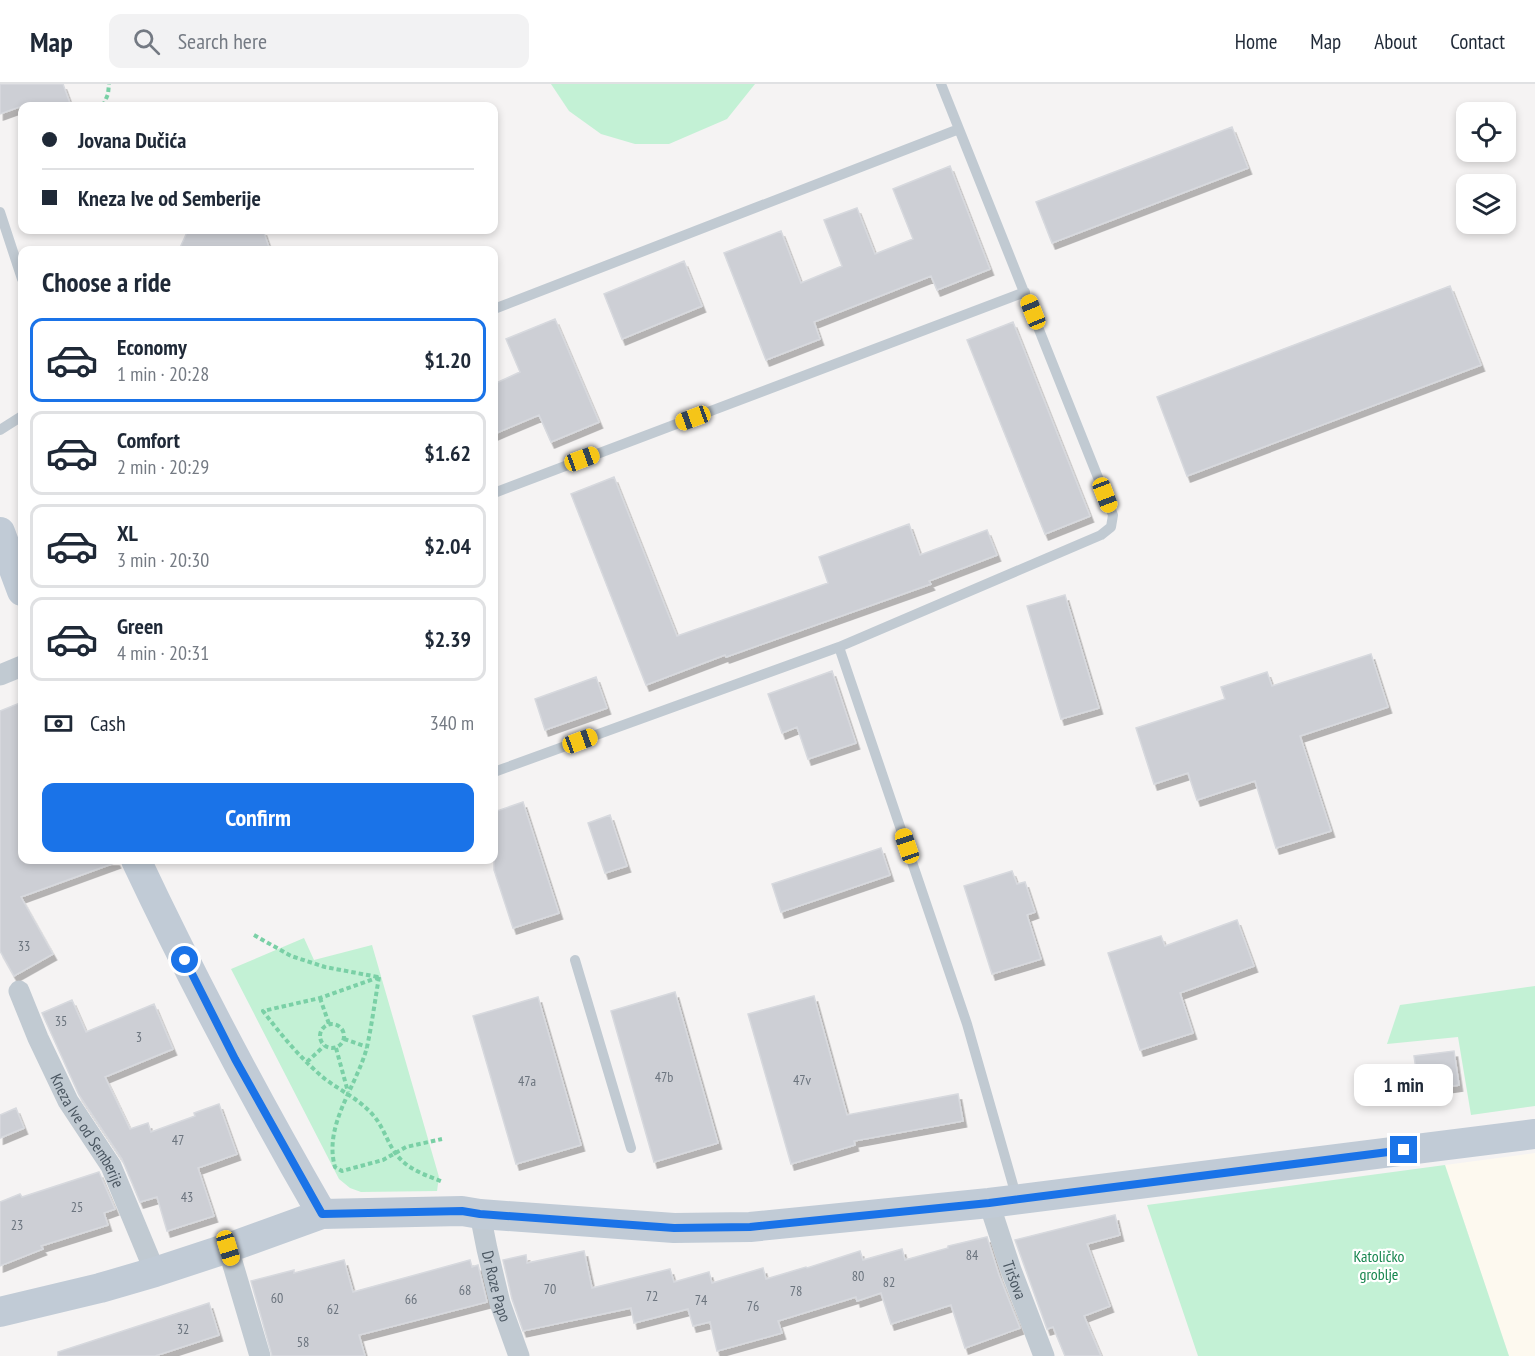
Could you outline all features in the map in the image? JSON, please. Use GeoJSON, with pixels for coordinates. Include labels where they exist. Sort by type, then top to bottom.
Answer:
{"type":"FeatureCollection","features":[{"type":"Feature","properties":{"kind":"street"},"geometry":{"type":"LineString","coordinates":[[0,532],[18,580]]}},
{"type":"Feature","properties":{"kind":"street"},"geometry":{"type":"LineString","coordinates":[[0,675],[18,668]]}},
{"type":"Feature","properties":{"kind":"street"},"geometry":{"type":"LineString","coordinates":[[138,864],[235,1059],[322,1214]]}},
{"type":"Feature","properties":{"kind":"street","name":"Kneza Ive od Semberije"},"geometry":{"type":"LineString","coordinates":[[19,991],[68,1101],[111,1166],[155,1272]]}},
{"type":"Feature","properties":{"kind":"street"},"geometry":{"type":"LineString","coordinates":[[0,1312],[155,1272],[322,1214],[462,1211],[674,1228],[750,1227],[1003,1201],[1535,1134]]}},
{"type":"Feature","properties":{"kind":"street","name":"Tiršova"},"geometry":{"type":"LineString","coordinates":[[1003,1201],[1011,1270],[1044,1356]]}},
{"type":"Feature","properties":{"kind":"street","name":"Dr Roze Papo"},"geometry":{"type":"LineString","coordinates":[[480,1214],[500,1303],[519,1356]]}},
{"type":"Feature","properties":{"kind":"street"},"geometry":{"type":"LineString","coordinates":[[228,1248],[260,1356]]}},
{"type":"Feature","properties":{"kind":"lane"},"geometry":{"type":"LineString","coordinates":[[498,771],[839,647],[1101,535],[1110,526],[1113,515],[941,84]]}},
{"type":"Feature","properties":{"kind":"lane"},"geometry":{"type":"LineString","coordinates":[[498,307],[959,129]]}},
{"type":"Feature","properties":{"kind":"lane"},"geometry":{"type":"LineString","coordinates":[[0,212],[18,267]]}},
{"type":"Feature","properties":{"kind":"lane"},"geometry":{"type":"LineString","coordinates":[[498,491],[1024,292]]}},
{"type":"Feature","properties":{"kind":"lane"},"geometry":{"type":"LineString","coordinates":[[0,430],[18,419]]}},
{"type":"Feature","properties":{"kind":"lane"},"geometry":{"type":"LineString","coordinates":[[839,647],[967,1024],[1003,1201]]}},
{"type":"Feature","properties":{"kind":"lane"},"geometry":{"type":"LineString","coordinates":[[575,960],[631,1148]]}},
{"type":"Feature","properties":{"kind":"path"},"geometry":{"type":"LineString","coordinates":[[104,102],[109,84]]}},
{"type":"Feature","properties":{"kind":"path"},"geometry":{"type":"LineString","coordinates":[[254,935],[291,956],[325,967],[379,977]]}},
{"type":"Feature","properties":{"kind":"path"},"geometry":{"type":"LineString","coordinates":[[379,977],[320,998],[263,1011],[283,1037],[307,1062],[373,1115],[396,1154],[408,1166],[422,1174],[453,1185]]}},
{"type":"Feature","properties":{"kind":"path"},"geometry":{"type":"LineString","coordinates":[[379,977],[367,1047],[338,1117],[333,1137],[331,1154],[335,1167],[342,1171],[382,1160],[406,1147],[442,1138]]}},
{"type":"Feature","properties":{"kind":"path"},"geometry":{"type":"LineString","coordinates":[[320,998],[329,1024]]}},
{"type":"Feature","properties":{"kind":"path"},"geometry":{"type":"LineString","coordinates":[[329,1024],[337,1025],[344,1034],[344,1039],[336,1048],[324,1046],[319,1036],[322,1028],[329,1024]]}},
{"type":"Feature","properties":{"kind":"path"},"geometry":{"type":"LineString","coordinates":[[344,1039],[367,1047]]}},
{"type":"Feature","properties":{"kind":"path"},"geometry":{"type":"LineString","coordinates":[[307,1062],[324,1046]]}},
{"type":"Feature","properties":{"kind":"path"},"geometry":{"type":"LineString","coordinates":[[336,1048],[348,1093]]}},
{"type":"Feature","properties":{"kind":"shaded area"},"geometry":{"type":"Polygon","coordinates":[[[1535,1153],[1535,1356],[1509,1356],[1445,1165],[1535,1153]]]}},
{"type":"Feature","properties":{"kind":"green space"},"geometry":{"type":"Polygon","coordinates":[[[551,84],[755,84],[727,119],[669,144],[635,144],[601,134],[569,111],[551,84]]]}},
{"type":"Feature","properties":{"kind":"green space"},"geometry":{"type":"Polygon","coordinates":[[[304,938],[314,960],[372,945],[439,1177],[437,1191],[361,1192],[350,1188],[339,1179],[231,969],[304,938]]]}},
{"type":"Feature","properties":{"kind":"green space"},"geometry":{"type":"Polygon","coordinates":[[[1535,986],[1535,1106],[1471,1115],[1458,1037],[1387,1044],[1400,1005],[1535,986]]]}},
{"type":"Feature","properties":{"kind":"green space","name":"Katoličko groblje"},"geometry":{"type":"Polygon","coordinates":[[[1445,1165],[1509,1356],[1198,1356],[1147,1205],[1445,1165]]]}},
{"type":"Feature","properties":{"kind":"building"},"geometry":{"type":"Polygon","coordinates":[[[0,84],[63,84],[70,102],[18,102],[18,107],[0,114],[0,84]]]}},
{"type":"Feature","properties":{"kind":"building"},"geometry":{"type":"Polygon","coordinates":[[[1232,127],[1248,168],[1052,243],[1036,202],[1232,127]]]}},
{"type":"Feature","properties":{"kind":"building"},"geometry":{"type":"Polygon","coordinates":[[[950,166],[990,269],[937,290],[931,276],[814,322],[820,339],[766,360],[724,253],[781,231],[801,283],[842,266],[824,220],[857,208],[875,254],[913,239],[893,189],[950,166]]]}},
{"type":"Feature","properties":{"kind":"building"},"geometry":{"type":"Polygon","coordinates":[[[186,234],[264,234],[269,246],[181,246],[186,234]]]}},
{"type":"Feature","properties":{"kind":"building"},"geometry":{"type":"Polygon","coordinates":[[[684,261],[702,306],[622,339],[604,294],[684,261]]]}},
{"type":"Feature","properties":{"kind":"building"},"geometry":{"type":"Polygon","coordinates":[[[1450,286],[1481,365],[1187,476],[1157,397],[1450,286]]]}},
{"type":"Feature","properties":{"kind":"building"},"geometry":{"type":"Polygon","coordinates":[[[555,319],[599,422],[551,442],[539,415],[498,432],[498,382],[520,372],[506,339],[555,319]]]}},
{"type":"Feature","properties":{"kind":"building"},"geometry":{"type":"Polygon","coordinates":[[[1013,322],[1090,516],[1045,534],[967,340],[1013,322]]]}},
{"type":"Feature","properties":{"kind":"building"},"geometry":{"type":"Polygon","coordinates":[[[614,477],[677,636],[828,583],[819,557],[909,524],[920,555],[987,530],[997,555],[929,581],[931,584],[726,657],[725,655],[646,685],[571,494],[614,477]]]}},
{"type":"Feature","properties":{"kind":"building"},"geometry":{"type":"Polygon","coordinates":[[[1065,595],[1099,708],[1061,719],[1027,606],[1065,595]]]}},
{"type":"Feature","properties":{"kind":"building"},"geometry":{"type":"Polygon","coordinates":[[[1371,654],[1388,707],[1300,736],[1331,831],[1276,848],[1255,781],[1197,800],[1188,773],[1154,784],[1136,728],[1225,699],[1221,687],[1267,672],[1272,686],[1371,654]]]}},
{"type":"Feature","properties":{"kind":"building"},"geometry":{"type":"Polygon","coordinates":[[[832,671],[856,743],[808,759],[797,727],[782,733],[768,694],[832,671]]]}},
{"type":"Feature","properties":{"kind":"building"},"geometry":{"type":"Polygon","coordinates":[[[596,677],[607,708],[545,730],[535,699],[596,677]]]}},
{"type":"Feature","properties":{"kind":"building"},"geometry":{"type":"Polygon","coordinates":[[[18,704],[18,864],[112,864],[21,897],[53,954],[14,976],[0,951],[0,711],[18,704]]]}},
{"type":"Feature","properties":{"kind":"building"},"geometry":{"type":"Polygon","coordinates":[[[523,802],[559,913],[513,928],[494,870],[494,864],[498,864],[498,811],[523,802]]]}},
{"type":"Feature","properties":{"kind":"building"},"geometry":{"type":"Polygon","coordinates":[[[610,815],[627,866],[605,873],[588,823],[610,815]]]}},
{"type":"Feature","properties":{"kind":"building"},"geometry":{"type":"Polygon","coordinates":[[[881,848],[890,875],[781,912],[772,884],[881,848]]]}},
{"type":"Feature","properties":{"kind":"building"},"geometry":{"type":"Polygon","coordinates":[[[1012,871],[1017,884],[1025,882],[1035,912],[1027,915],[1041,959],[992,974],[964,886],[1012,871]]]}},
{"type":"Feature","properties":{"kind":"building"},"geometry":{"type":"Polygon","coordinates":[[[1237,920],[1254,966],[1180,993],[1193,1033],[1140,1050],[1108,953],[1161,936],[1165,946],[1237,920]]]}},
{"type":"Feature","properties":{"kind":"building"},"geometry":{"type":"Polygon","coordinates":[[[675,992],[718,1143],[654,1162],[611,1011],[675,992]]]}},
{"type":"Feature","properties":{"kind":"building"},"geometry":{"type":"Polygon","coordinates":[[[814,996],[847,1115],[958,1094],[963,1121],[854,1141],[855,1145],[791,1164],[748,1014],[814,996]]]}},
{"type":"Feature","properties":{"kind":"building"},"geometry":{"type":"Polygon","coordinates":[[[538,997],[581,1145],[516,1164],[473,1016],[538,997]]]}},
{"type":"Feature","properties":{"kind":"building"},"geometry":{"type":"Polygon","coordinates":[[[72,1000],[86,1032],[154,1004],[173,1049],[105,1077],[130,1129],[148,1123],[151,1132],[195,1116],[194,1113],[219,1104],[237,1154],[198,1168],[214,1216],[167,1231],[157,1197],[140,1202],[122,1159],[79,1095],[42,1013],[72,1000]]]}},
{"type":"Feature","properties":{"kind":"building"},"geometry":{"type":"Polygon","coordinates":[[[1454,1051],[1459,1085],[1419,1091],[1414,1056],[1454,1051]]]}},
{"type":"Feature","properties":{"kind":"building"},"geometry":{"type":"Polygon","coordinates":[[[16,1108],[24,1128],[0,1138],[0,1115],[16,1108]]]}},
{"type":"Feature","properties":{"kind":"building"},"geometry":{"type":"Polygon","coordinates":[[[99,1172],[115,1209],[104,1213],[108,1225],[41,1246],[43,1249],[0,1266],[0,1202],[20,1194],[22,1197],[99,1172]]]}},
{"type":"Feature","properties":{"kind":"building"},"geometry":{"type":"Polygon","coordinates":[[[1115,1215],[1120,1235],[1087,1244],[1110,1306],[1084,1316],[1101,1356],[1065,1356],[1053,1327],[1047,1329],[1015,1240],[1115,1215]]]}},
{"type":"Feature","properties":{"kind":"building"},"geometry":{"type":"Polygon","coordinates":[[[987,1237],[1020,1328],[965,1348],[951,1305],[891,1324],[881,1293],[857,1301],[856,1297],[778,1321],[782,1333],[717,1351],[710,1322],[693,1326],[688,1309],[634,1323],[631,1308],[523,1331],[512,1299],[503,1260],[526,1255],[527,1263],[584,1251],[592,1288],[670,1269],[674,1282],[709,1272],[712,1283],[763,1268],[766,1279],[860,1251],[863,1260],[902,1249],[905,1260],[948,1248],[948,1246],[987,1237]]]}},
{"type":"Feature","properties":{"kind":"building"},"geometry":{"type":"Polygon","coordinates":[[[344,1260],[353,1292],[470,1260],[472,1267],[478,1265],[487,1302],[359,1335],[365,1356],[272,1356],[251,1281],[344,1260]]]}},
{"type":"Feature","properties":{"kind":"building"},"geometry":{"type":"Polygon","coordinates":[[[209,1303],[219,1335],[155,1356],[58,1356],[58,1352],[209,1303]]]}},
{"type":"Feature","properties":{"kind":"route"},"geometry":{"type":"LineString","coordinates":[[185,960],[235,1059],[322,1214],[462,1211],[674,1228],[750,1227],[942,1209],[1404,1150]]}}]}
